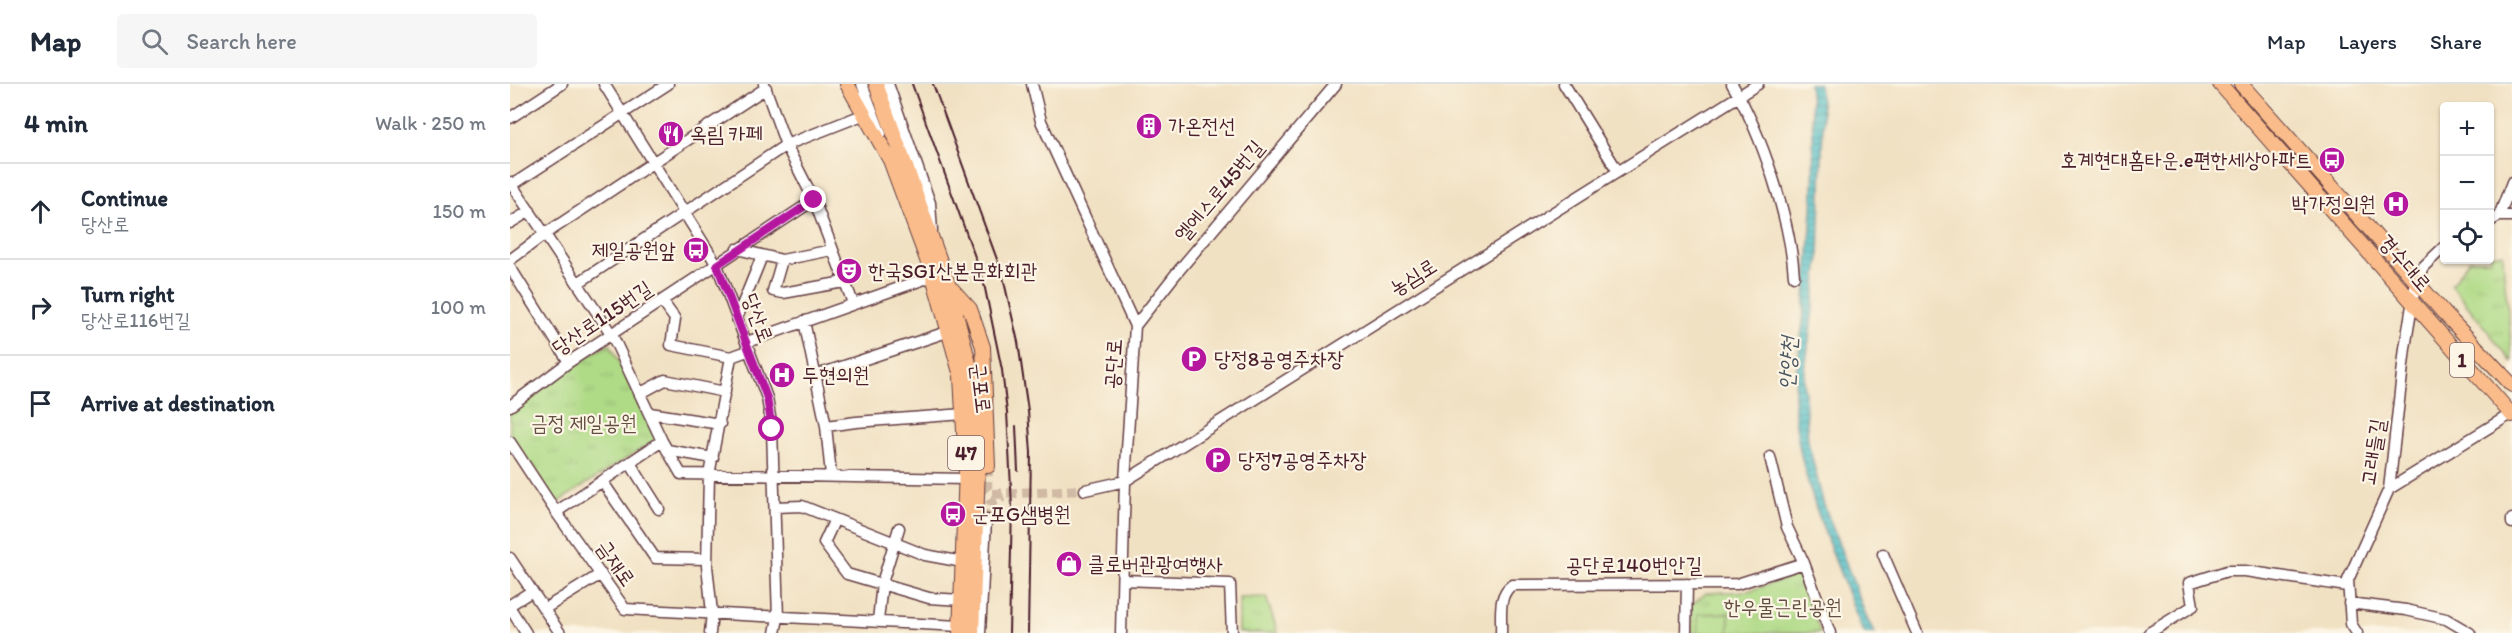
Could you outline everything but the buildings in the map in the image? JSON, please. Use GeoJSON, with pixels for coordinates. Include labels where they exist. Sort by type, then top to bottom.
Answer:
{"type":"FeatureCollection","features":[{"type":"Feature","properties":{"kind":"main road","name":"군포로"},"geometry":{"type":"LineString","coordinates":[[847,84],[890,160],[933,276],[950,331],[960,376],[966,479],[961,600],[964,631]]}},
{"type":"Feature","properties":{"kind":"main road","name":"군포로"},"geometry":{"type":"LineString","coordinates":[[876,84],[949,286],[972,375],[978,468],[964,631]]}},
{"type":"Feature","properties":{"kind":"main road","name":"경수대로"},"geometry":{"type":"LineString","coordinates":[[2220,84],[2512,415]]}},
{"type":"Feature","properties":{"kind":"main road","name":"경수대로"},"geometry":{"type":"LineString","coordinates":[[2241,84],[2512,385]]}},
{"type":"Feature","properties":{"kind":"main road"},"geometry":{"type":"LineString","coordinates":[[949,286],[970,309],[983,347],[988,466]]}},
{"type":"Feature","properties":{"kind":"street"},"geometry":{"type":"LineString","coordinates":[[510,118],[562,84]]}},
{"type":"Feature","properties":{"kind":"street","name":"당산로"},"geometry":{"type":"LineString","coordinates":[[604,84],[717,265],[767,398],[772,429],[771,474],[775,507],[778,618],[775,633]]}},
{"type":"Feature","properties":{"kind":"street"},"geometry":{"type":"LineString","coordinates":[[668,84],[511,183],[612,334],[681,474],[966,479]]}},
{"type":"Feature","properties":{"kind":"street","name":"군포로"},"geometry":{"type":"LineString","coordinates":[[861,84],[890,160]]}},
{"type":"Feature","properties":{"kind":"street","name":"군포로"},"geometry":{"type":"LineString","coordinates":[[888,84],[930,203],[932,237]]}},
{"type":"Feature","properties":{"kind":"street","name":"공단로"},"geometry":{"type":"LineString","coordinates":[[1032,84],[1041,121],[1136,326],[1125,481],[1121,633]]}},
{"type":"Feature","properties":{"kind":"street","name":"엘에스로45번길"},"geometry":{"type":"LineString","coordinates":[[1136,326],[1235,202],[1336,84]]}},
{"type":"Feature","properties":{"kind":"street"},"geometry":{"type":"LineString","coordinates":[[1564,84],[1617,170]]}},
{"type":"Feature","properties":{"kind":"street"},"geometry":{"type":"LineString","coordinates":[[1732,84],[1763,146],[1793,252],[1794,276]]}},
{"type":"Feature","properties":{"kind":"street","name":"농심로"},"geometry":{"type":"LineString","coordinates":[[1084,490],[1125,481],[1617,170],[1758,84]]}},
{"type":"Feature","properties":{"kind":"street"},"geometry":{"type":"LineString","coordinates":[[510,260],[765,86],[786,145],[814,200],[852,303]]}},
{"type":"Feature","properties":{"kind":"street"},"geometry":{"type":"LineString","coordinates":[[578,283],[786,145],[865,114]]}},
{"type":"Feature","properties":{"kind":"street"},"geometry":{"type":"LineString","coordinates":[[2494,218],[2512,182]]}},
{"type":"Feature","properties":{"kind":"street","name":"당산로115번길"},"geometry":{"type":"LineString","coordinates":[[510,406],[569,362],[814,200]]}},
{"type":"Feature","properties":{"kind":"street"},"geometry":{"type":"LineString","coordinates":[[510,223],[530,211]]}},
{"type":"Feature","properties":{"kind":"street"},"geometry":{"type":"LineString","coordinates":[[2494,218],[2512,216]]}},
{"type":"Feature","properties":{"kind":"street"},"geometry":{"type":"LineString","coordinates":[[737,249],[782,260],[832,250]]}},
{"type":"Feature","properties":{"kind":"street"},"geometry":{"type":"LineString","coordinates":[[2416,281],[2423,267],[2440,252]]}},
{"type":"Feature","properties":{"kind":"street"},"geometry":{"type":"LineString","coordinates":[[737,318],[762,256]]}},
{"type":"Feature","properties":{"kind":"street"},"geometry":{"type":"LineString","coordinates":[[782,260],[773,291],[783,294],[844,282]]}},
{"type":"Feature","properties":{"kind":"street"},"geometry":{"type":"LineString","coordinates":[[510,267],[569,362]]}},
{"type":"Feature","properties":{"kind":"street"},"geometry":{"type":"LineString","coordinates":[[662,301],[675,319],[671,345],[731,357],[748,346],[804,321],[933,276]]}},
{"type":"Feature","properties":{"kind":"street","name":"고래들길"},"geometry":{"type":"LineString","coordinates":[[2356,633],[2351,624],[2348,580],[2390,489],[2416,281]]}},
{"type":"Feature","properties":{"kind":"street"},"geometry":{"type":"LineString","coordinates":[[804,321],[826,426],[831,476]]}},
{"type":"Feature","properties":{"kind":"street"},"geometry":{"type":"LineString","coordinates":[[814,376],[950,331]]}},
{"type":"Feature","properties":{"kind":"street"},"geometry":{"type":"LineString","coordinates":[[710,633],[712,613],[708,559],[709,475],[731,357]]}},
{"type":"Feature","properties":{"kind":"street"},"geometry":{"type":"LineString","coordinates":[[640,393],[665,380],[725,392]]}},
{"type":"Feature","properties":{"kind":"street"},"geometry":{"type":"LineString","coordinates":[[650,413],[720,424]]}},
{"type":"Feature","properties":{"kind":"street"},"geometry":{"type":"LineString","coordinates":[[826,426],[964,414]]}},
{"type":"Feature","properties":{"kind":"street"},"geometry":{"type":"LineString","coordinates":[[2390,489],[2512,415]]}},
{"type":"Feature","properties":{"kind":"street","name":"금재로"},"geometry":{"type":"LineString","coordinates":[[510,442],[556,512],[625,609],[878,621],[964,631]]}},
{"type":"Feature","properties":{"kind":"street"},"geometry":{"type":"LineString","coordinates":[[556,512],[630,463],[665,445],[714,458]]}},
{"type":"Feature","properties":{"kind":"street"},"geometry":{"type":"LineString","coordinates":[[1770,457],[1787,527],[1804,563],[1830,633]]}},
{"type":"Feature","properties":{"kind":"street"},"geometry":{"type":"LineString","coordinates":[[630,463],[659,509]]}},
{"type":"Feature","properties":{"kind":"street"},"geometry":{"type":"LineString","coordinates":[[602,481],[655,558],[708,559]]}},
{"type":"Feature","properties":{"kind":"street"},"geometry":{"type":"LineString","coordinates":[[775,507],[802,506],[925,555],[963,562]]}},
{"type":"Feature","properties":{"kind":"street"},"geometry":{"type":"LineString","coordinates":[[835,519],[825,543],[847,574],[929,598],[961,600]]}},
{"type":"Feature","properties":{"kind":"street"},"geometry":{"type":"LineString","coordinates":[[980,633],[986,520]]}},
{"type":"Feature","properties":{"kind":"street"},"geometry":{"type":"LineString","coordinates":[[878,621],[882,583],[899,528]]}},
{"type":"Feature","properties":{"kind":"street"},"geometry":{"type":"LineString","coordinates":[[1883,554],[1917,633]]}},
{"type":"Feature","properties":{"kind":"street"},"geometry":{"type":"LineString","coordinates":[[510,558],[560,633]]}},
{"type":"Feature","properties":{"kind":"street","name":"공단로140번안길"},"geometry":{"type":"LineString","coordinates":[[1501,633],[1502,598],[1505,591],[1512,585],[1737,584],[1804,563]]}},
{"type":"Feature","properties":{"kind":"street"},"geometry":{"type":"LineString","coordinates":[[2149,633],[2193,606],[2189,583],[2227,571],[2245,571],[2347,586]]}},
{"type":"Feature","properties":{"kind":"street"},"geometry":{"type":"LineString","coordinates":[[544,609],[602,574]]}},
{"type":"Feature","properties":{"kind":"street"},"geometry":{"type":"LineString","coordinates":[[1122,580],[1230,584],[1232,633]]}},
{"type":"Feature","properties":{"kind":"street"},"geometry":{"type":"LineString","coordinates":[[1686,633],[1687,584]]}},
{"type":"Feature","properties":{"kind":"street"},"geometry":{"type":"LineString","coordinates":[[526,633],[510,607],[532,591]]}},
{"type":"Feature","properties":{"kind":"street"},"geometry":{"type":"LineString","coordinates":[[2349,603],[2406,610],[2446,619],[2470,633]]}},
{"type":"Feature","properties":{"kind":"street"},"geometry":{"type":"LineString","coordinates":[[836,620],[837,633]]}},
{"type":"Feature","properties":{"kind":"green space"},"geometry":{"type":"Polygon","coordinates":[[[2503,253],[2512,362],[2451,285],[2466,264],[2494,264],[2494,254],[2503,253]]]}},
{"type":"Feature","properties":{"kind":"green space","name":"금정 제일공원"},"geometry":{"type":"Polygon","coordinates":[[[610,344],[657,439],[555,504],[510,436],[510,412],[595,352],[610,344]]]}},
{"type":"Feature","properties":{"kind":"green space","name":"한우물근린공원"},"geometry":{"type":"Polygon","coordinates":[[[1798,575],[1821,633],[1692,633],[1691,606],[1706,593],[1748,591],[1798,575]]]}},
{"type":"Feature","properties":{"kind":"green space"},"geometry":{"type":"Polygon","coordinates":[[[1266,597],[1278,633],[1239,633],[1239,598],[1266,597]]]}},
{"type":"Feature","properties":{"kind":"green space"},"geometry":{"type":"Polygon","coordinates":[[[1729,613],[1729,633],[1699,633],[1698,614],[1729,613]]]}},
{"type":"Feature","properties":{"kind":"water"},"geometry":{"type":"Polygon","coordinates":[[[1809,84],[1819,84],[1823,122],[1819,260],[1804,380],[1808,441],[1823,502],[1868,621],[1875,633],[1865,633],[1860,625],[1820,520],[1803,464],[1798,438],[1795,389],[1808,262],[1813,172],[1809,84]]]}},
{"type":"Feature","properties":{"kind":"tunnel"},"geometry":{"type":"LineString","coordinates":[[988,466],[987,488],[992,494],[1085,490]]}},
{"type":"Feature","properties":{"kind":"tunnel"},"geometry":{"type":"LineString","coordinates":[[986,520],[990,504],[1004,497]]}},
{"type":"Feature","properties":{"kind":"railway"},"geometry":{"type":"LineString","coordinates":[[912,84],[983,279],[1002,370],[1007,412],[1012,507],[1009,633]]}},
{"type":"Feature","properties":{"kind":"railway"},"geometry":{"type":"LineString","coordinates":[[933,84],[1002,273],[1018,342],[1028,411],[1031,453],[1028,633]]}},
{"type":"Feature","properties":{"kind":"railway"},"geometry":{"type":"LineString","coordinates":[[1016,426],[1018,471]]}},
{"type":"Feature","properties":{"kind":"place","name":"가온전선"},"geometry":{"type":"Point","coordinates":[1149,126]}},
{"type":"Feature","properties":{"kind":"place","name":"옥림 카페"},"geometry":{"type":"Point","coordinates":[671,134]}},
{"type":"Feature","properties":{"kind":"place","name":"호계현대홈타운.e편한세상아파트"},"geometry":{"type":"Point","coordinates":[2332,160]}},
{"type":"Feature","properties":{"kind":"place","name":"박가정의원"},"geometry":{"type":"Point","coordinates":[2396,204]}},
{"type":"Feature","properties":{"kind":"place","name":"제일공원앞"},"geometry":{"type":"Point","coordinates":[696,250]}},
{"type":"Feature","properties":{"kind":"place","name":"한국SGI산본문화회관"},"geometry":{"type":"Point","coordinates":[849,271]}},
{"type":"Feature","properties":{"kind":"place","name":"당정8공영주차장"},"geometry":{"type":"Point","coordinates":[1194,359]}},
{"type":"Feature","properties":{"kind":"place","name":"두현의원"},"geometry":{"type":"Point","coordinates":[782,375]}},
{"type":"Feature","properties":{"kind":"place","name":"당정7공영주차장"},"geometry":{"type":"Point","coordinates":[1218,460]}},
{"type":"Feature","properties":{"kind":"place","name":"군포G샘병원"},"geometry":{"type":"Point","coordinates":[953,514]}},
{"type":"Feature","properties":{"kind":"place","name":"클로버관광여행사"},"geometry":{"type":"Point","coordinates":[1069,564]}},
{"type":"Feature","properties":{"kind":"route"},"geometry":{"type":"LineString","coordinates":[[772,429],[767,398],[717,265],[737,249],[814,200]]}},
{"type":"Feature","properties":{"kind":"water label","name":"안양천"},"geometry":{"type":"Point","coordinates":[1787,363]}}]}
